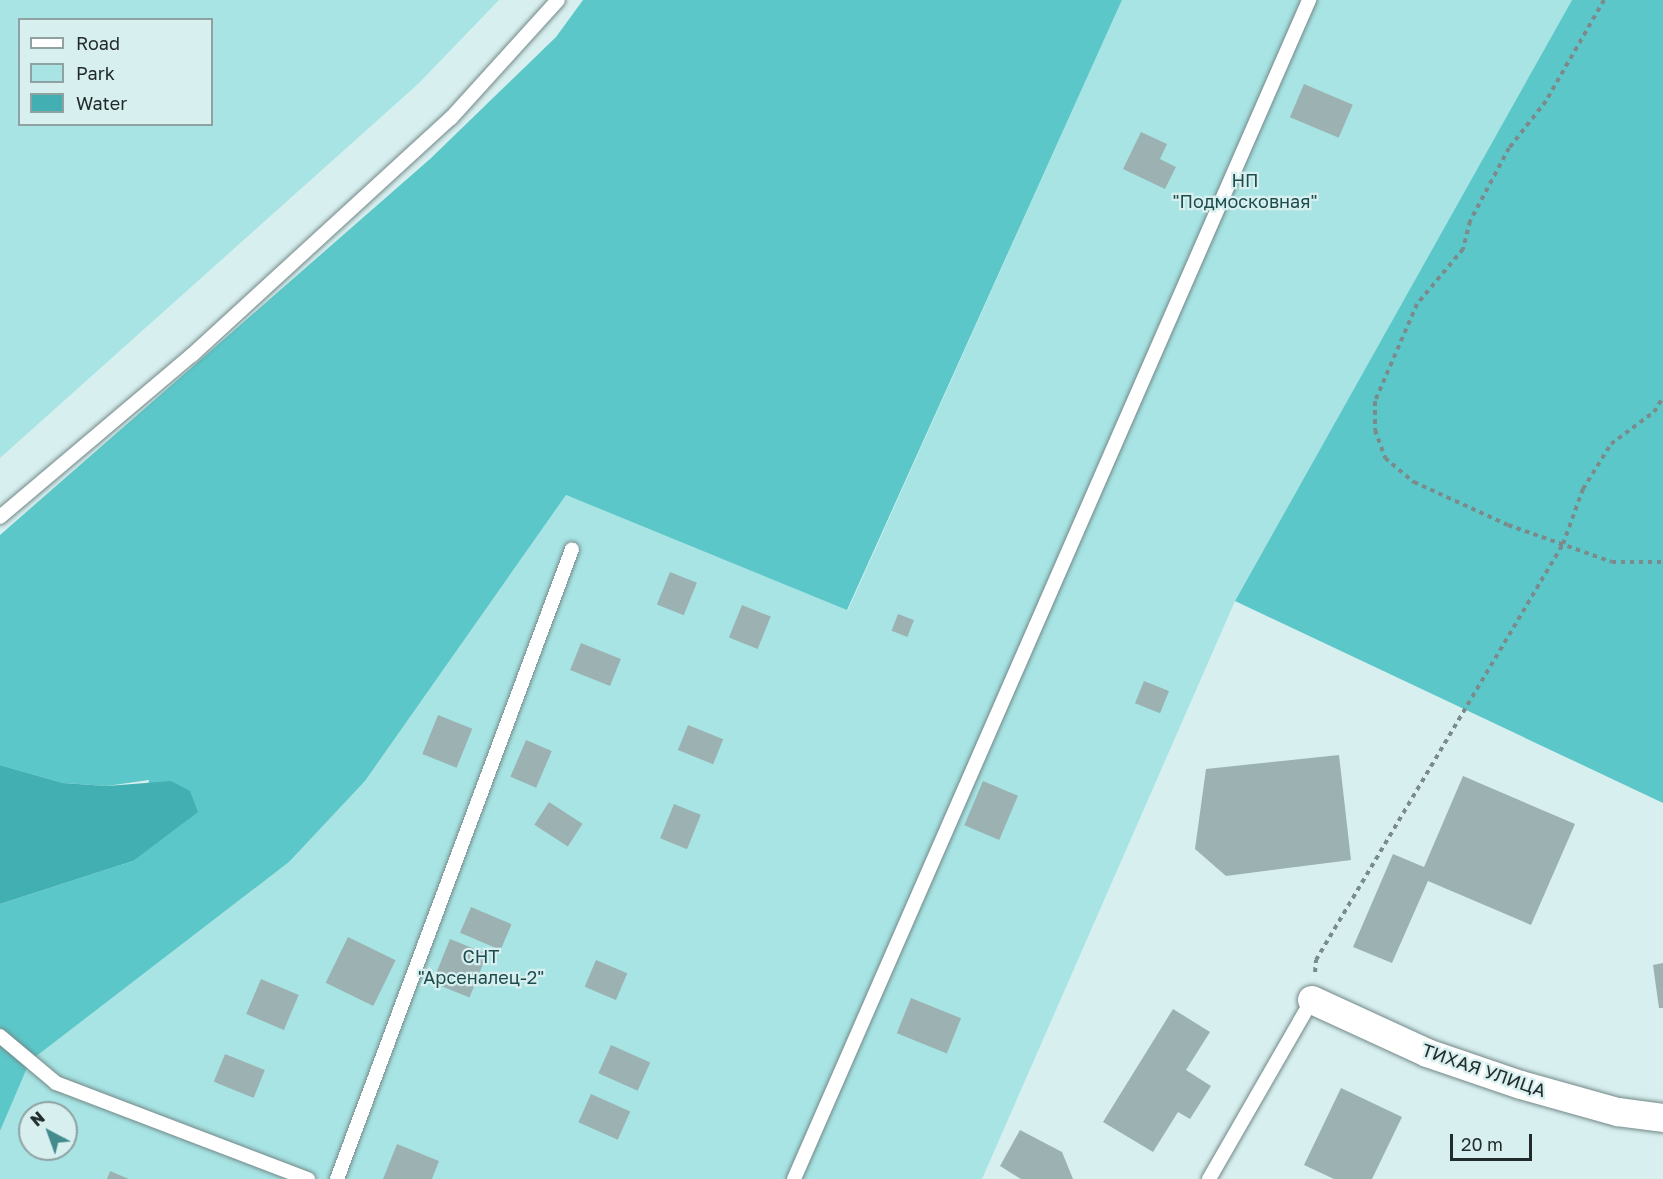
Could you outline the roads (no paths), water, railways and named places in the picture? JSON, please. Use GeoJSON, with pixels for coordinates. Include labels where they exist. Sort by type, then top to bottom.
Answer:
{"type":"FeatureCollection","features":[{"type":"Feature","properties":{"kind":"street","name":"ТИХАЯ УЛИЦА"},"geometry":{"type":"LineString","coordinates":[[1312,1000],[1427,1053],[1521,1085],[1663,1118]]}},
{"type":"Feature","properties":{"kind":"lane"},"geometry":{"type":"LineString","coordinates":[[0,516],[192,355],[451,118],[558,0]]}},
{"type":"Feature","properties":{"kind":"lane"},"geometry":{"type":"LineString","coordinates":[[794,1179],[1310,0]]}},
{"type":"Feature","properties":{"kind":"lane"},"geometry":{"type":"LineString","coordinates":[[337,1179],[572,549]]}},
{"type":"Feature","properties":{"kind":"lane"},"geometry":{"type":"LineString","coordinates":[[1209,1179],[1312,1000]]}},
{"type":"Feature","properties":{"kind":"lane"},"geometry":{"type":"LineString","coordinates":[[0,1036],[56,1083],[308,1179]]}},
{"type":"Feature","properties":{"kind":"water"},"geometry":{"type":"Polygon","coordinates":[[[0,765],[63,783],[107,786],[171,781],[190,791],[198,812],[133,861],[0,904],[0,765]]]}},
{"type":"Feature","properties":{"kind":"park label","name":"НП \"Подмосковная\""},"geometry":{"type":"Point","coordinates":[1245,192]}},
{"type":"Feature","properties":{"kind":"park label","name":"СНТ \"Арсеналец-2\""},"geometry":{"type":"Point","coordinates":[481,967]}}]}
